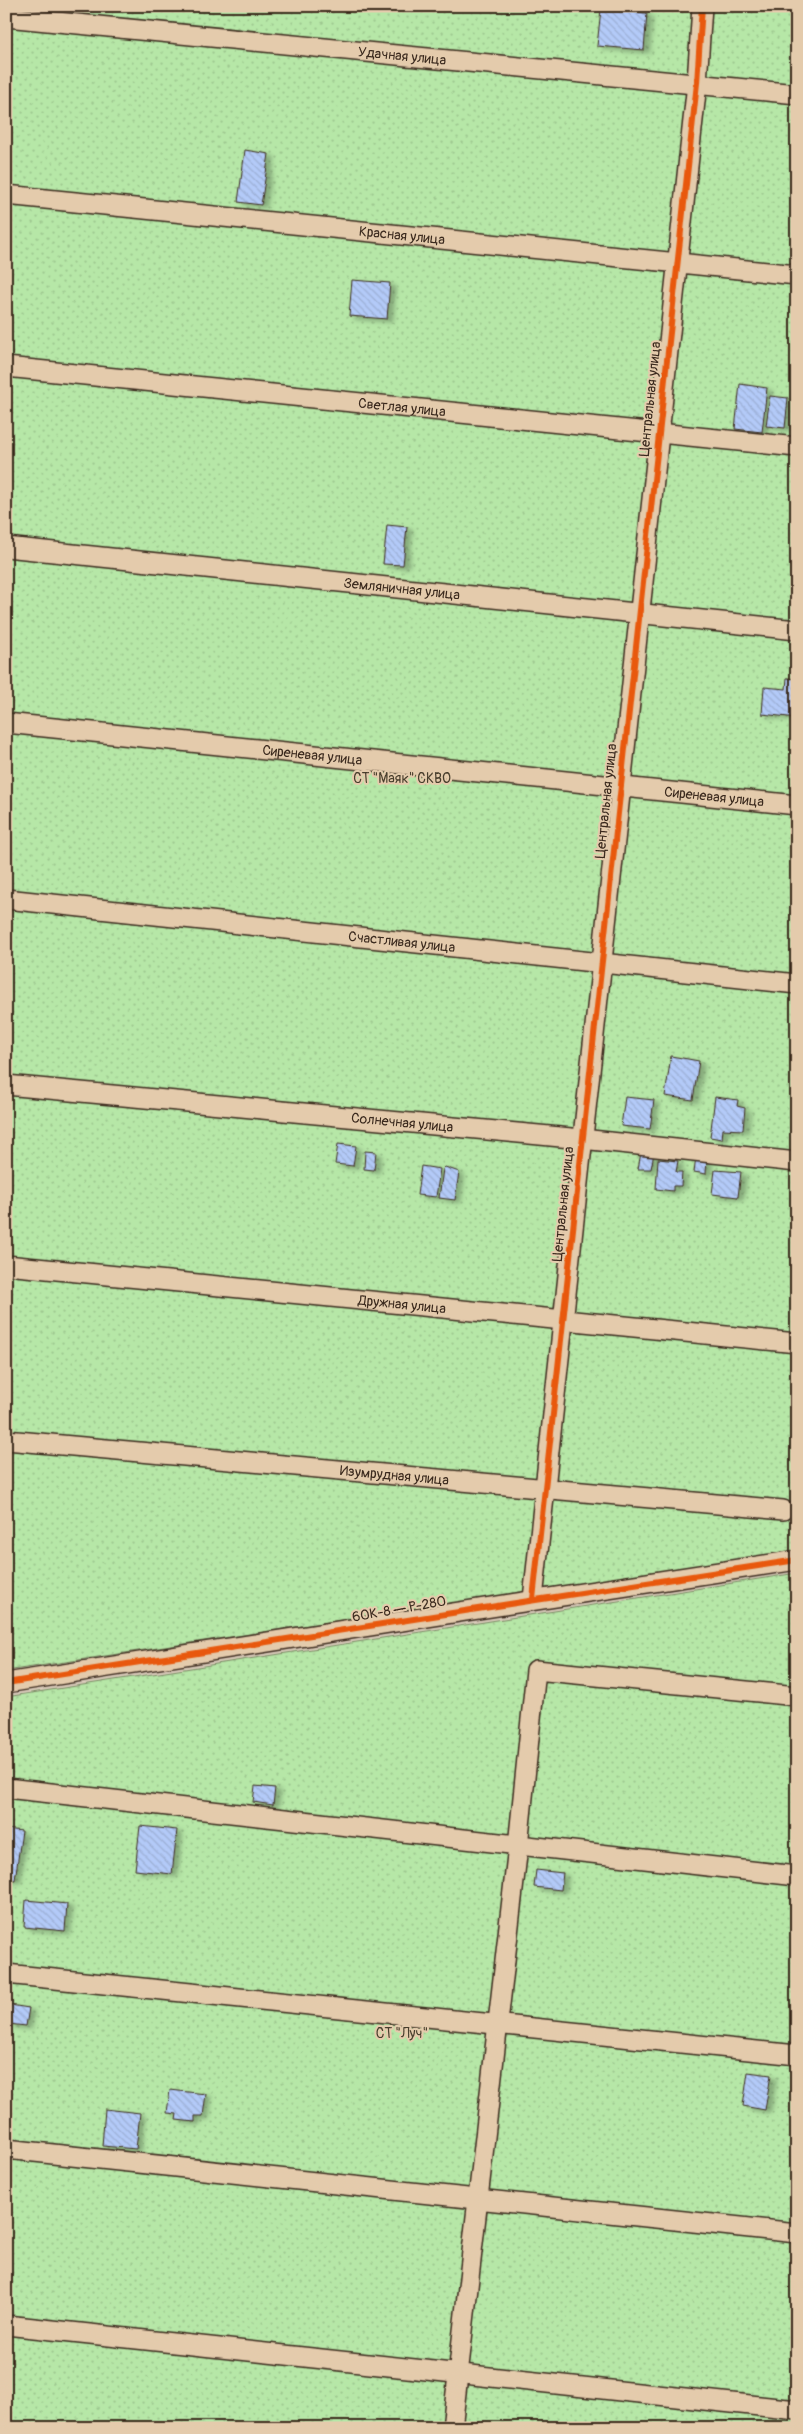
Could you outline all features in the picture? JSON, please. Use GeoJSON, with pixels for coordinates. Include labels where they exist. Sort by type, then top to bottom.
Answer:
{"type":"FeatureCollection","features":[{"type":"Feature","properties":{"kind":"street","name":"Центральная улица"},"geometry":{"type":"LineString","coordinates":[[533,1599],[697,83],[702,6]]}},
{"type":"Feature","properties":{"kind":"street","name":"Удачная улица"},"geometry":{"type":"LineString","coordinates":[[6,17],[797,94]]}},
{"type":"Feature","properties":{"kind":"street","name":"Красная улица"},"geometry":{"type":"LineString","coordinates":[[6,194],[797,275]]}},
{"type":"Feature","properties":{"kind":"street","name":"Светлая улица"},"geometry":{"type":"LineString","coordinates":[[6,367],[797,447]]}},
{"type":"Feature","properties":{"kind":"street","name":"Земляничная улица"},"geometry":{"type":"LineString","coordinates":[[6,547],[797,630]]}},
{"type":"Feature","properties":{"kind":"street","name":"Сиреневая улица"},"geometry":{"type":"LineString","coordinates":[[6,723],[797,805]]}},
{"type":"Feature","properties":{"kind":"street","name":"Счастливая улица"},"geometry":{"type":"LineString","coordinates":[[6,899],[797,984]]}},
{"type":"Feature","properties":{"kind":"street","name":"Солнечная улица"},"geometry":{"type":"LineString","coordinates":[[6,1085],[582,1139],[797,1162]]}},
{"type":"Feature","properties":{"kind":"street","name":"Дружная улица"},"geometry":{"type":"LineString","coordinates":[[6,1265],[797,1343]]}},
{"type":"Feature","properties":{"kind":"street","name":"Изумрудная улица"},"geometry":{"type":"LineString","coordinates":[[6,1440],[783,1510]]}},
{"type":"Feature","properties":{"kind":"street","name":"60К-8 — Р-280"},"geometry":{"type":"LineString","coordinates":[[6,1683],[270,1643],[533,1599],[797,1560]]}},
{"type":"Feature","properties":{"kind":"street"},"geometry":{"type":"LineString","coordinates":[[452,2428],[536,1670],[797,1696]]}},
{"type":"Feature","properties":{"kind":"street"},"geometry":{"type":"LineString","coordinates":[[6,1788],[797,1876]]}},
{"type":"Feature","properties":{"kind":"street"},"geometry":{"type":"LineString","coordinates":[[6,1974],[797,2055]]}},
{"type":"Feature","properties":{"kind":"street"},"geometry":{"type":"LineString","coordinates":[[6,2149],[797,2232]]}},
{"type":"Feature","properties":{"kind":"street"},"geometry":{"type":"LineString","coordinates":[[6,2325],[797,2410]]}},
{"type":"Feature","properties":{"kind":"green space","name":"СТ \"Маяк\" СКВО"},"geometry":{"type":"Polygon","coordinates":[[[6,6],[797,6],[797,1551],[6,1671],[6,6]]]}},
{"type":"Feature","properties":{"kind":"green space","name":"СТ \"Луч\""},"geometry":{"type":"Polygon","coordinates":[[[797,1573],[797,2428],[6,2428],[6,1697],[797,1573]]]}},
{"type":"Feature","properties":{"kind":"building"},"geometry":{"type":"Polygon","coordinates":[[[601,9],[647,13],[644,50],[597,46],[601,9]]]}},
{"type":"Feature","properties":{"kind":"building"},"geometry":{"type":"Polygon","coordinates":[[[245,150],[269,154],[261,205],[238,202],[245,150]]]}},
{"type":"Feature","properties":{"kind":"building"},"geometry":{"type":"Polygon","coordinates":[[[352,280],[390,283],[387,319],[349,316],[352,280]]]}},
{"type":"Feature","properties":{"kind":"building"},"geometry":{"type":"Polygon","coordinates":[[[740,384],[767,388],[762,432],[735,429],[740,384]]]}},
{"type":"Feature","properties":{"kind":"building"},"geometry":{"type":"Polygon","coordinates":[[[770,396],[788,398],[785,428],[766,426],[770,396]]]}},
{"type":"Feature","properties":{"kind":"building"},"geometry":{"type":"Polygon","coordinates":[[[387,525],[407,527],[403,565],[383,564],[387,525]]]}},
{"type":"Feature","properties":{"kind":"building"},"geometry":{"type":"Polygon","coordinates":[[[787,678],[797,679],[797,718],[762,714],[764,687],[786,689],[787,678]]]}},
{"type":"Feature","properties":{"kind":"building"},"geometry":{"type":"Polygon","coordinates":[[[671,1056],[699,1061],[693,1100],[665,1096],[671,1056]]]}},
{"type":"Feature","properties":{"kind":"building"},"geometry":{"type":"Polygon","coordinates":[[[625,1097],[654,1100],[650,1129],[621,1126],[625,1097]]]}},
{"type":"Feature","properties":{"kind":"building"},"geometry":{"type":"Polygon","coordinates":[[[715,1097],[738,1100],[737,1106],[745,1108],[743,1130],[723,1129],[722,1139],[710,1137],[715,1097]]]}},
{"type":"Feature","properties":{"kind":"building"},"geometry":{"type":"Polygon","coordinates":[[[338,1144],[356,1146],[353,1166],[335,1164],[338,1144]]]}},
{"type":"Feature","properties":{"kind":"building"},"geometry":{"type":"Polygon","coordinates":[[[365,1151],[376,1152],[374,1170],[364,1169],[365,1151]]]}},
{"type":"Feature","properties":{"kind":"building"},"geometry":{"type":"Polygon","coordinates":[[[641,1152],[654,1153],[651,1169],[638,1169],[641,1152]]]}},
{"type":"Feature","properties":{"kind":"building"},"geometry":{"type":"Polygon","coordinates":[[[696,1156],[707,1157],[706,1174],[694,1172],[696,1156]]]}},
{"type":"Feature","properties":{"kind":"building"},"geometry":{"type":"Polygon","coordinates":[[[658,1159],[678,1161],[676,1172],[682,1172],[681,1186],[673,1186],[673,1191],[656,1189],[658,1159]]]}},
{"type":"Feature","properties":{"kind":"building"},"geometry":{"type":"Polygon","coordinates":[[[421,1166],[440,1169],[436,1197],[417,1195],[421,1166]]]}},
{"type":"Feature","properties":{"kind":"building"},"geometry":{"type":"Polygon","coordinates":[[[445,1167],[459,1172],[455,1200],[439,1198],[443,1169],[445,1167]]]}},
{"type":"Feature","properties":{"kind":"building"},"geometry":{"type":"Polygon","coordinates":[[[715,1170],[741,1172],[738,1197],[712,1194],[715,1170]]]}},
{"type":"Feature","properties":{"kind":"building"},"geometry":{"type":"Polygon","coordinates":[[[795,1395],[797,1395],[797,1431],[792,1431],[795,1395]]]}},
{"type":"Feature","properties":{"kind":"building"},"geometry":{"type":"Polygon","coordinates":[[[255,1786],[275,1788],[273,1805],[253,1802],[255,1786]]]}},
{"type":"Feature","properties":{"kind":"building"},"geometry":{"type":"Polygon","coordinates":[[[140,1826],[177,1830],[172,1874],[135,1870],[140,1826]]]}},
{"type":"Feature","properties":{"kind":"building"},"geometry":{"type":"Polygon","coordinates":[[[6,1829],[22,1831],[15,1880],[6,1879],[6,1829]]]}},
{"type":"Feature","properties":{"kind":"building"},"geometry":{"type":"Polygon","coordinates":[[[536,1870],[563,1873],[561,1890],[534,1887],[536,1870]]]}},
{"type":"Feature","properties":{"kind":"building"},"geometry":{"type":"Polygon","coordinates":[[[26,1900],[67,1904],[65,1931],[24,1927],[26,1900]]]}},
{"type":"Feature","properties":{"kind":"building"},"geometry":{"type":"Polygon","coordinates":[[[10,2005],[29,2008],[26,2026],[8,2024],[10,2005]]]}},
{"type":"Feature","properties":{"kind":"building"},"geometry":{"type":"Polygon","coordinates":[[[748,2072],[771,2075],[765,2110],[743,2106],[748,2072]]]}},
{"type":"Feature","properties":{"kind":"building"},"geometry":{"type":"Polygon","coordinates":[[[170,2090],[206,2094],[203,2116],[195,2116],[195,2122],[176,2120],[177,2114],[167,2113],[170,2090]]]}},
{"type":"Feature","properties":{"kind":"building"},"geometry":{"type":"Polygon","coordinates":[[[105,2109],[140,2113],[136,2149],[102,2146],[105,2109]]]}},
{"type":"Feature","properties":{"kind":"cycle path"},"geometry":{"type":"LineString","coordinates":[[533,1599],[697,83],[702,6]]}},
{"type":"Feature","properties":{"kind":"cycle path"},"geometry":{"type":"LineString","coordinates":[[6,1683],[797,1560]]}}]}
